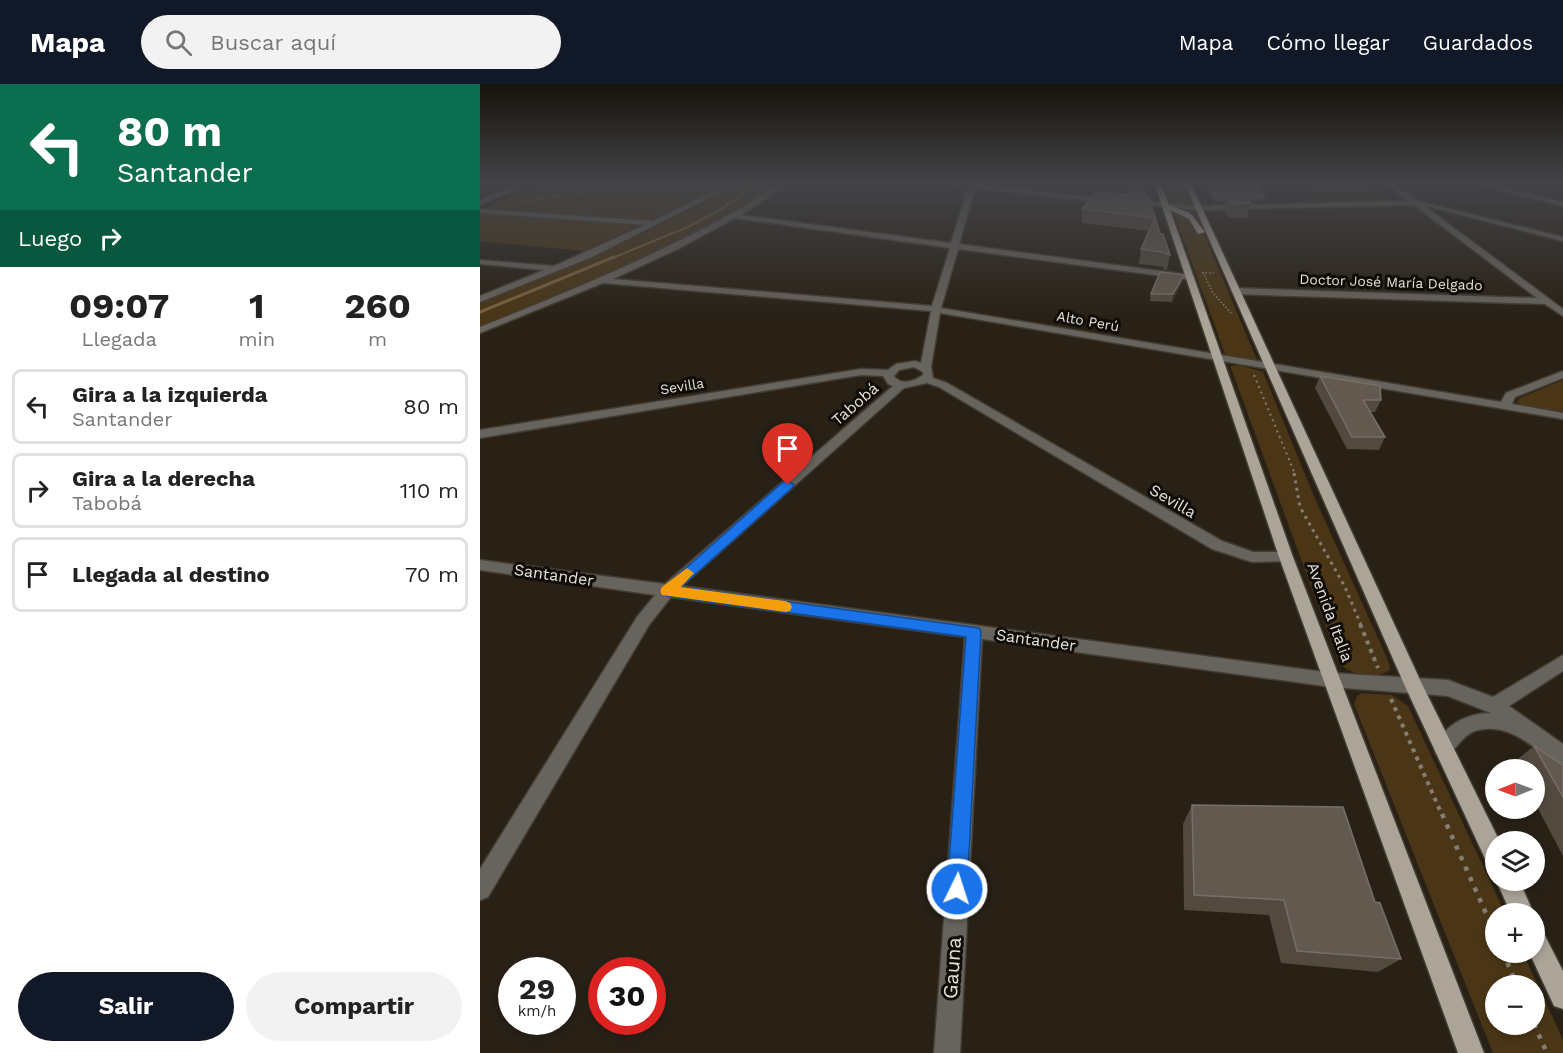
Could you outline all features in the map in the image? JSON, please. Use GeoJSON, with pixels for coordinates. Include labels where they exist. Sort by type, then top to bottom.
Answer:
{"type":"FeatureCollection","features":[{"type":"Feature","properties":{"kind":"main road","name":"Avenida Italia"},"geometry":{"type":"LineString","coordinates":[[1174,227],[1195,276],[1217,358],[1286,558],[1471,1053]]}},
{"type":"Feature","properties":{"kind":"main road"},"geometry":{"type":"LineString","coordinates":[[1199,227],[1204,238],[1215,247]]}},
{"type":"Feature","properties":{"kind":"main road"},"geometry":{"type":"LineString","coordinates":[[1206,227],[1413,684],[1485,834]]}},
{"type":"Feature","properties":{"kind":"main road"},"geometry":{"type":"LineString","coordinates":[[1545,960],[1563,997]]}},
{"type":"Feature","properties":{"kind":"street"},"geometry":{"type":"LineString","coordinates":[[480,299],[646,227]]}},
{"type":"Feature","properties":{"kind":"street"},"geometry":{"type":"LineString","coordinates":[[480,330],[604,281],[712,227]]}},
{"type":"Feature","properties":{"kind":"street"},"geometry":{"type":"LineString","coordinates":[[817,227],[1195,276]]}},
{"type":"Feature","properties":{"kind":"street"},"geometry":{"type":"LineString","coordinates":[[927,373],[928,343],[961,227]]}},
{"type":"Feature","properties":{"kind":"street"},"geometry":{"type":"LineString","coordinates":[[1449,227],[1563,313]]}},
{"type":"Feature","properties":{"kind":"street"},"geometry":{"type":"LineString","coordinates":[[1518,227],[1563,239]]}},
{"type":"Feature","properties":{"kind":"street"},"geometry":{"type":"LineString","coordinates":[[480,262],[554,268]]}},
{"type":"Feature","properties":{"kind":"street","name":"Alto Perú"},"geometry":{"type":"LineString","coordinates":[[604,281],[936,309],[1563,416]]}},
{"type":"Feature","properties":{"kind":"street","name":"Doctor José María Delgado"},"geometry":{"type":"LineString","coordinates":[[1235,291],[1547,301]]}},
{"type":"Feature","properties":{"kind":"street"},"geometry":{"type":"LineString","coordinates":[[480,294],[490,295]]}},
{"type":"Feature","properties":{"kind":"street","name":"Tabobá"},"geometry":{"type":"LineString","coordinates":[[927,373],[919,383],[901,385],[892,382],[889,373],[914,358],[928,343]]}},
{"type":"Feature","properties":{"kind":"street"},"geometry":{"type":"LineString","coordinates":[[902,365],[915,364],[927,373]]}},
{"type":"Feature","properties":{"kind":"street","name":"Sevilla"},"geometry":{"type":"LineString","coordinates":[[480,434],[861,372],[889,373]]}},
{"type":"Feature","properties":{"kind":"street","name":"Sevilla"},"geometry":{"type":"LineString","coordinates":[[927,373],[943,385],[1216,545],[1252,557],[1286,558]]}},
{"type":"Feature","properties":{"kind":"street"},"geometry":{"type":"LineString","coordinates":[[1504,406],[1510,396],[1563,374]]}},
{"type":"Feature","properties":{"kind":"street","name":"Tabobá"},"geometry":{"type":"LineString","coordinates":[[480,889],[644,621],[667,591],[901,385]]}},
{"type":"Feature","properties":{"kind":"street","name":"Santander"},"geometry":{"type":"LineString","coordinates":[[480,565],[1330,680],[1448,688],[1495,705]]}},
{"type":"Feature","properties":{"kind":"street","name":"Gauna"},"geometry":{"type":"LineString","coordinates":[[947,1053],[974,632]]}},
{"type":"Feature","properties":{"kind":"street"},"geometry":{"type":"LineString","coordinates":[[1563,662],[1495,705],[1518,725],[1563,755]]}},
{"type":"Feature","properties":{"kind":"street"},"geometry":{"type":"LineString","coordinates":[[1443,748],[1451,735],[1463,727],[1502,721],[1518,725]]}},
{"type":"Feature","properties":{"kind":"path"},"geometry":{"type":"LineString","coordinates":[[1195,276],[1227,273]]}},
{"type":"Feature","properties":{"kind":"path"},"geometry":{"type":"LineString","coordinates":[[1195,276],[1233,316]]}},
{"type":"Feature","properties":{"kind":"path"},"geometry":{"type":"LineString","coordinates":[[1195,276],[1213,293]]}},
{"type":"Feature","properties":{"kind":"path"},"geometry":{"type":"LineString","coordinates":[[1252,364],[1254,377],[1284,442],[1294,471],[1300,507],[1345,587],[1384,682],[1485,911]]}},
{"type":"Feature","properties":{"kind":"path"},"geometry":{"type":"LineString","coordinates":[[1539,1035],[1547,1053]]}},
{"type":"Feature","properties":{"kind":"shaded area"},"geometry":{"type":"Polygon","coordinates":[[[480,227],[635,227],[584,251],[480,241],[480,227]]]}},
{"type":"Feature","properties":{"kind":"shaded area"},"geometry":{"type":"Polygon","coordinates":[[[655,227],[710,227],[597,280],[480,327],[480,303],[613,248],[655,227]]]}},
{"type":"Feature","properties":{"kind":"shaded area"},"geometry":{"type":"Polygon","coordinates":[[[1179,227],[1201,227],[1257,360],[1228,357],[1179,227]]]}},
{"type":"Feature","properties":{"kind":"shaded area"},"geometry":{"type":"Polygon","coordinates":[[[1240,365],[1263,372],[1313,494],[1389,663],[1390,670],[1384,673],[1361,674],[1347,669],[1338,660],[1231,368],[1231,366],[1240,365]]]}},
{"type":"Feature","properties":{"kind":"shaded area"},"geometry":{"type":"Polygon","coordinates":[[[1563,380],[1563,413],[1523,406],[1517,402],[1520,398],[1563,380]]]}},
{"type":"Feature","properties":{"kind":"shaded area"},"geometry":{"type":"Polygon","coordinates":[[[1362,693],[1392,695],[1408,706],[1485,870],[1485,891],[1495,891],[1500,903],[1485,903],[1485,963],[1528,963],[1533,975],[1485,975],[1485,1033],[1354,704],[1357,696],[1362,693]]]}},
{"type":"Feature","properties":{"kind":"shaded area"},"geometry":{"type":"Polygon","coordinates":[[[1545,1001],[1563,1040],[1563,1053],[1493,1053],[1486,1035],[1545,1035],[1545,1001]]]}},
{"type":"Feature","properties":{"kind":"building"},"geometry":{"type":"Polygon","coordinates":[[[1151,227],[1158,227],[1160,234],[1163,234],[1170,255],[1166,253],[1141,249],[1151,227]]]}},
{"type":"Feature","properties":{"kind":"building"},"geometry":{"type":"Polygon","coordinates":[[[1160,272],[1184,275],[1173,294],[1151,294],[1160,272]]]}},
{"type":"Feature","properties":{"kind":"building"},"geometry":{"type":"Polygon","coordinates":[[[1320,376],[1380,386],[1381,400],[1363,400],[1385,437],[1352,437],[1320,376]]]}},
{"type":"Feature","properties":{"kind":"building"},"geometry":{"type":"Polygon","coordinates":[[[1534,746],[1563,765],[1563,797],[1545,765],[1545,759],[1541,759],[1534,746]]]}},
{"type":"Feature","properties":{"kind":"building"},"geometry":{"type":"Polygon","coordinates":[[[1192,805],[1343,807],[1375,902],[1380,903],[1401,959],[1297,951],[1284,900],[1194,895],[1192,805]]]}},
{"type":"Feature","properties":{"kind":"waterway"},"geometry":{"type":"LineString","coordinates":[[610,259],[687,227]]}},
{"type":"Feature","properties":{"kind":"waterway"},"geometry":{"type":"LineString","coordinates":[[480,312],[614,257]]}},
{"type":"Feature","properties":{"kind":"slow traffic"},"geometry":{"type":"LineString","coordinates":[[687,573],[667,591],[785,607]]}},
{"type":"Feature","properties":{"kind":"route"},"geometry":{"type":"LineString","coordinates":[[788,485],[667,591],[974,632],[957,889]]}}]}
